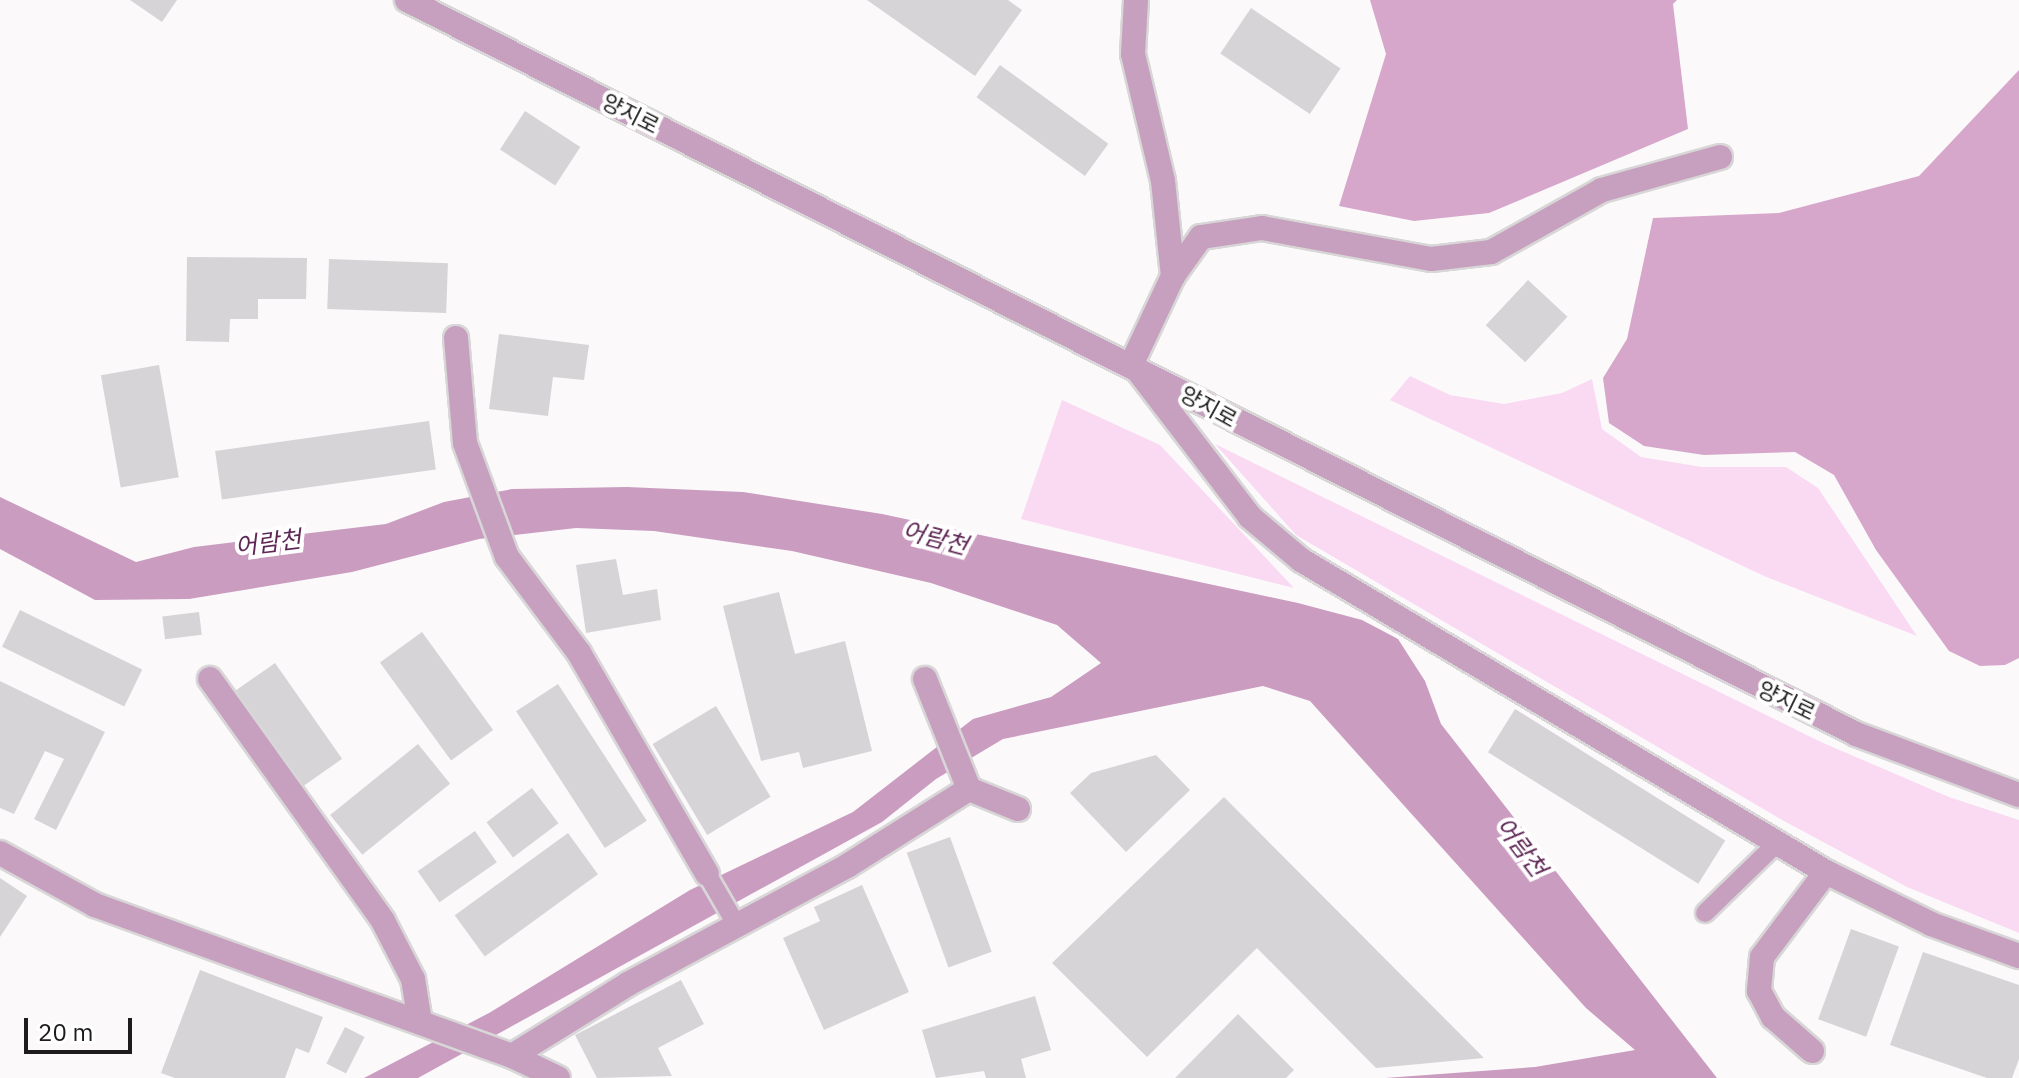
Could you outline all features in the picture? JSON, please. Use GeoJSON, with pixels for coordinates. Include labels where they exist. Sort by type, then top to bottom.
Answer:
{"type":"FeatureCollection","features":[{"type":"Feature","properties":{"kind":"street","name":"양지로"},"geometry":{"type":"LineString","coordinates":[[407,0],[1132,363],[1842,727],[2019,795]]}},
{"type":"Feature","properties":{"kind":"street"},"geometry":{"type":"LineString","coordinates":[[1136,0],[1133,54],[1163,181],[1173,276]]}},
{"type":"Feature","properties":{"kind":"street"},"geometry":{"type":"LineString","coordinates":[[1720,157],[1602,190],[1491,252],[1431,259],[1262,228],[1201,237],[1173,276],[1132,363],[1250,517],[1301,560],[1826,872],[1931,924],[2019,956]]}},
{"type":"Feature","properties":{"kind":"street"},"geometry":{"type":"LineString","coordinates":[[456,338],[465,443],[507,557],[579,653],[707,874]]}},
{"type":"Feature","properties":{"kind":"street"},"geometry":{"type":"LineString","coordinates":[[210,679],[383,921],[413,979],[428,1025]]}},
{"type":"Feature","properties":{"kind":"street"},"geometry":{"type":"LineString","coordinates":[[925,679],[969,789],[1018,809]]}},
{"type":"Feature","properties":{"kind":"street"},"geometry":{"type":"LineString","coordinates":[[512,1056],[736,924],[847,866],[969,789]]}},
{"type":"Feature","properties":{"kind":"street"},"geometry":{"type":"LineString","coordinates":[[0,853],[95,905],[512,1056],[558,1078]]}},
{"type":"Feature","properties":{"kind":"street"},"geometry":{"type":"LineString","coordinates":[[1812,1051],[1773,1017],[1759,991],[1762,957],[1826,872]]}},
{"type":"Feature","properties":{"kind":"lane"},"geometry":{"type":"LineString","coordinates":[[1705,913],[1777,843]]}},
{"type":"Feature","properties":{"kind":"lane"},"geometry":{"type":"LineString","coordinates":[[707,874],[736,924]]}},
{"type":"Feature","properties":{"kind":"shaded area"},"geometry":{"type":"Polygon","coordinates":[[[1370,0],[1677,0],[1673,4],[1688,129],[1489,213],[1414,221],[1339,206],[1386,54],[1370,0]]]}},
{"type":"Feature","properties":{"kind":"shaded area"},"geometry":{"type":"Polygon","coordinates":[[[2019,70],[2019,658],[2005,665],[1980,666],[1949,651],[1876,550],[1834,475],[1795,452],[1704,455],[1644,446],[1609,423],[1603,378],[1627,339],[1653,218],[1779,213],[1919,176],[2019,70]]]}},
{"type":"Feature","properties":{"kind":"shaded area"},"geometry":{"type":"Polygon","coordinates":[[[1410,376],[1450,395],[1504,404],[1562,393],[1592,379],[1602,429],[1641,457],[1702,467],[1786,467],[1818,488],[1917,636],[1764,576],[1390,400],[1410,376]]]}},
{"type":"Feature","properties":{"kind":"shaded area"},"geometry":{"type":"Polygon","coordinates":[[[1062,400],[1160,445],[1294,588],[1021,519],[1062,400]]]}},
{"type":"Feature","properties":{"kind":"shaded area"},"geometry":{"type":"Polygon","coordinates":[[[1215,444],[1821,742],[1949,797],[2019,820],[2019,933],[1907,887],[1784,821],[1296,535],[1215,444]]]}},
{"type":"Feature","properties":{"kind":"water","name":"어람천"},"geometry":{"type":"Polygon","coordinates":[[[627,487],[743,492],[882,514],[1298,603],[1362,620],[1398,639],[1425,681],[1441,724],[1717,1078],[1385,1078],[1535,1067],[1635,1050],[1586,1008],[1310,701],[1263,686],[1003,739],[936,779],[882,822],[418,1078],[364,1078],[489,1013],[690,890],[853,812],[973,719],[1051,697],[1101,663],[1057,625],[931,583],[792,551],[654,531],[576,528],[479,539],[352,572],[189,599],[95,600],[0,549],[0,497],[136,562],[194,547],[386,524],[444,502],[512,489],[627,487]]]}},
{"type":"Feature","properties":{"kind":"building"},"geometry":{"type":"Polygon","coordinates":[[[130,0],[177,0],[162,22],[130,0]]]}},
{"type":"Feature","properties":{"kind":"building"},"geometry":{"type":"Polygon","coordinates":[[[867,0],[1008,0],[1022,10],[975,76],[867,0]]]}},
{"type":"Feature","properties":{"kind":"building"},"geometry":{"type":"Polygon","coordinates":[[[1251,8],[1341,68],[1310,114],[1220,54],[1251,8]]]}},
{"type":"Feature","properties":{"kind":"building"},"geometry":{"type":"Polygon","coordinates":[[[1000,65],[1108,144],[1085,176],[976,97],[1000,65]]]}},
{"type":"Feature","properties":{"kind":"building"},"geometry":{"type":"Polygon","coordinates":[[[525,111],[580,147],[555,186],[500,150],[525,111]]]}},
{"type":"Feature","properties":{"kind":"building"},"geometry":{"type":"Polygon","coordinates":[[[187,257],[307,258],[306,299],[258,299],[258,319],[230,319],[229,342],[186,341],[187,257]]]}},
{"type":"Feature","properties":{"kind":"building"},"geometry":{"type":"Polygon","coordinates":[[[329,259],[448,263],[446,313],[327,309],[329,259]]]}},
{"type":"Feature","properties":{"kind":"building"},"geometry":{"type":"Polygon","coordinates":[[[1528,280],[1567,317],[1525,362],[1486,325],[1528,280]]]}},
{"type":"Feature","properties":{"kind":"building"},"geometry":{"type":"Polygon","coordinates":[[[499,334],[589,345],[584,380],[553,377],[548,416],[489,409],[499,334]]]}},
{"type":"Feature","properties":{"kind":"building"},"geometry":{"type":"Polygon","coordinates":[[[159,365],[179,477],[121,488],[101,375],[159,365]]]}},
{"type":"Feature","properties":{"kind":"building"},"geometry":{"type":"Polygon","coordinates":[[[429,421],[436,470],[222,500],[215,451],[429,421]]]}},
{"type":"Feature","properties":{"kind":"building"},"geometry":{"type":"Polygon","coordinates":[[[616,559],[623,595],[657,589],[661,620],[586,633],[576,565],[616,559]]]}},
{"type":"Feature","properties":{"kind":"building"},"geometry":{"type":"Polygon","coordinates":[[[779,592],[795,654],[845,641],[872,751],[803,768],[799,752],[761,761],[723,606],[779,592]]]}},
{"type":"Feature","properties":{"kind":"building"},"geometry":{"type":"Polygon","coordinates":[[[20,610],[142,670],[124,706],[2,647],[20,610]]]}},
{"type":"Feature","properties":{"kind":"building"},"geometry":{"type":"Polygon","coordinates":[[[199,612],[202,635],[165,639],[162,617],[199,612]]]}},
{"type":"Feature","properties":{"kind":"building"},"geometry":{"type":"Polygon","coordinates":[[[422,632],[493,730],[451,760],[380,663],[422,632]]]}},
{"type":"Feature","properties":{"kind":"building"},"geometry":{"type":"Polygon","coordinates":[[[275,663],[342,759],[300,789],[232,693],[275,663]]]}},
{"type":"Feature","properties":{"kind":"building"},"geometry":{"type":"Polygon","coordinates":[[[0,681],[105,732],[56,830],[34,819],[64,759],[45,751],[14,814],[0,808],[0,681]]]}},
{"type":"Feature","properties":{"kind":"building"},"geometry":{"type":"Polygon","coordinates":[[[558,684],[647,821],[605,848],[516,711],[558,684]]]}},
{"type":"Feature","properties":{"kind":"building"},"geometry":{"type":"Polygon","coordinates":[[[716,706],[771,797],[707,835],[653,744],[716,706]]]}},
{"type":"Feature","properties":{"kind":"building"},"geometry":{"type":"Polygon","coordinates":[[[1515,709],[1725,840],[1698,884],[1488,752],[1515,709]]]}},
{"type":"Feature","properties":{"kind":"building"},"geometry":{"type":"Polygon","coordinates":[[[418,744],[450,784],[362,855],[330,815],[418,744]]]}},
{"type":"Feature","properties":{"kind":"building"},"geometry":{"type":"Polygon","coordinates":[[[1156,755],[1190,790],[1126,852],[1070,793],[1091,773],[1156,755]]]}},
{"type":"Feature","properties":{"kind":"building"},"geometry":{"type":"Polygon","coordinates":[[[532,788],[558,823],[513,857],[486,822],[532,788]]]}},
{"type":"Feature","properties":{"kind":"building"},"geometry":{"type":"Polygon","coordinates":[[[1224,797],[1484,1058],[1376,1068],[1257,948],[1147,1057],[1052,963],[1224,797]]]}},
{"type":"Feature","properties":{"kind":"building"},"geometry":{"type":"Polygon","coordinates":[[[475,831],[497,862],[439,902],[418,871],[475,831]]]}},
{"type":"Feature","properties":{"kind":"building"},"geometry":{"type":"Polygon","coordinates":[[[568,833],[598,874],[485,957],[455,915],[568,833]]]}},
{"type":"Feature","properties":{"kind":"building"},"geometry":{"type":"Polygon","coordinates":[[[950,837],[992,952],[949,967],[907,853],[950,837]]]}},
{"type":"Feature","properties":{"kind":"building"},"geometry":{"type":"Polygon","coordinates":[[[0,878],[27,896],[0,937],[0,878]]]}},
{"type":"Feature","properties":{"kind":"building"},"geometry":{"type":"Polygon","coordinates":[[[862,885],[909,992],[824,1030],[783,938],[820,921],[814,907],[862,885]]]}},
{"type":"Feature","properties":{"kind":"building"},"geometry":{"type":"Polygon","coordinates":[[[1851,929],[1899,946],[1866,1037],[1818,1019],[1851,929]]]}},
{"type":"Feature","properties":{"kind":"building"},"geometry":{"type":"Polygon","coordinates":[[[1923,952],[2019,985],[2019,1059],[2012,1078],[1987,1078],[1890,1045],[1923,952]]]}},
{"type":"Feature","properties":{"kind":"building"},"geometry":{"type":"Polygon","coordinates":[[[200,970],[323,1017],[309,1053],[296,1048],[285,1078],[175,1078],[161,1073],[200,970]]]}},
{"type":"Feature","properties":{"kind":"building"},"geometry":{"type":"Polygon","coordinates":[[[681,980],[704,1024],[658,1048],[672,1076],[597,1078],[575,1035],[681,980]]]}},
{"type":"Feature","properties":{"kind":"building"},"geometry":{"type":"Polygon","coordinates":[[[1035,996],[1051,1050],[1021,1059],[1026,1078],[986,1078],[984,1071],[936,1078],[922,1030],[1035,996]]]}},
{"type":"Feature","properties":{"kind":"building"},"geometry":{"type":"Polygon","coordinates":[[[1238,1014],[1294,1070],[1286,1078],[1175,1078],[1238,1014]]]}},
{"type":"Feature","properties":{"kind":"building"},"geometry":{"type":"Polygon","coordinates":[[[345,1027],[365,1037],[346,1074],[326,1064],[345,1027]]]}}]}
